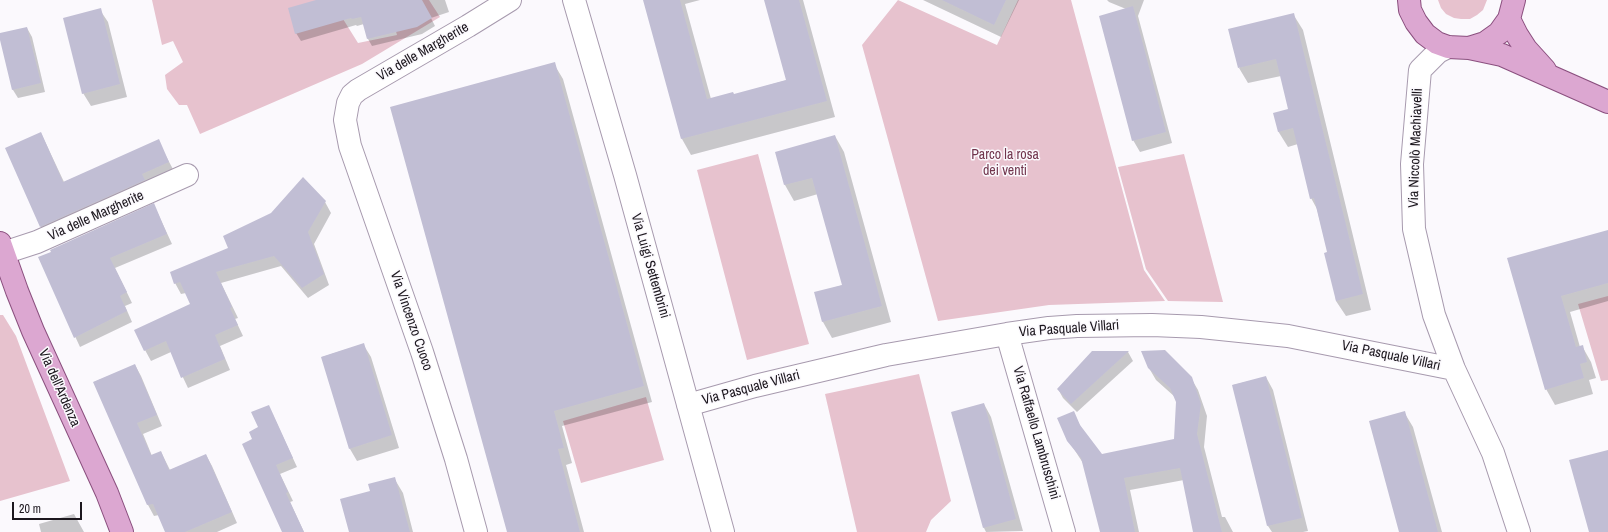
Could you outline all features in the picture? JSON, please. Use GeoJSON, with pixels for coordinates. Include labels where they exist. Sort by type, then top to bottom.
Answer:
{"type":"FeatureCollection","features":[{"type":"Feature","properties":{"kind":"main road"},"geometry":{"type":"LineString","coordinates":[[1404,3],[1425,34],[1437,43],[1502,56],[1608,102]]}},
{"type":"Feature","properties":{"kind":"main road"},"geometry":{"type":"LineString","coordinates":[[1458,47],[1485,43],[1499,32],[1513,5]]}},
{"type":"Feature","properties":{"kind":"main road"},"geometry":{"type":"LineString","coordinates":[[1513,5],[1517,35],[1526,49],[1550,76]]}},
{"type":"Feature","properties":{"kind":"main road","name":"Via dell'Ardenza"},"geometry":{"type":"LineString","coordinates":[[1,250],[33,331],[107,493],[122,532]]}},
{"type":"Feature","properties":{"kind":"street","name":"Via delle Margherite"},"geometry":{"type":"LineString","coordinates":[[346,111],[348,102],[352,95],[358,90],[510,0]]}},
{"type":"Feature","properties":{"kind":"street","name":"Via Luigi Settembrini"},"geometry":{"type":"LineString","coordinates":[[574,0],[625,175],[723,532]]}},
{"type":"Feature","properties":{"kind":"street","name":"Via Niccolò Machiavelli"},"geometry":{"type":"LineString","coordinates":[[1458,47],[1438,52],[1420,70],[1412,164],[1412,205],[1414,228],[1418,252],[1434,315],[1454,369],[1493,453],[1519,532]]}},
{"type":"Feature","properties":{"kind":"street","name":"Via Vincenzo Cuoco"},"geometry":{"type":"LineString","coordinates":[[346,111],[345,120],[350,146],[422,352],[456,459],[476,532]]}},
{"type":"Feature","properties":{"kind":"street","name":"Via delle Margherite"},"geometry":{"type":"LineString","coordinates":[[1,250],[37,242],[187,175]]}},
{"type":"Feature","properties":{"kind":"street","name":"Via Pasquale Villari"},"geometry":{"type":"LineString","coordinates":[[688,405],[755,386],[886,355],[1007,334],[1077,326],[1152,325],[1201,327],[1288,336],[1454,369]]}},
{"type":"Feature","properties":{"kind":"street","name":"Via Raffaello Lambruschini"},"geometry":{"type":"LineString","coordinates":[[1007,334],[1064,532]]}},
{"type":"Feature","properties":{"kind":"green space"},"geometry":{"type":"Polygon","coordinates":[[[152,0],[338,0],[343,19],[358,43],[397,35],[394,24],[402,0],[429,0],[440,17],[362,64],[200,134],[187,105],[179,105],[167,89],[165,75],[183,62],[173,41],[162,45],[152,0]]]}},
{"type":"Feature","properties":{"kind":"green space","name":"Parco la rosa dei venti"},"geometry":{"type":"Polygon","coordinates":[[[898,0],[997,45],[1018,0],[1071,0],[1144,270],[1165,301],[1049,305],[938,321],[862,45],[898,0]]]}},
{"type":"Feature","properties":{"kind":"green space"},"geometry":{"type":"Polygon","coordinates":[[[1438,0],[1487,0],[1483,10],[1477,15],[1470,19],[1461,19],[1454,18],[1446,14],[1441,8],[1438,0]]]}},
{"type":"Feature","properties":{"kind":"green space"},"geometry":{"type":"Polygon","coordinates":[[[758,154],[809,344],[747,360],[697,170],[758,154]]]}},
{"type":"Feature","properties":{"kind":"green space"},"geometry":{"type":"Polygon","coordinates":[[[1184,154],[1223,302],[1168,301],[1146,269],[1118,167],[1184,154]]]}},
{"type":"Feature","properties":{"kind":"green space"},"geometry":{"type":"Polygon","coordinates":[[[1608,296],[1608,380],[1601,381],[1578,304],[1608,296]]]}},
{"type":"Feature","properties":{"kind":"green space"},"geometry":{"type":"Polygon","coordinates":[[[0,315],[3,315],[16,336],[70,481],[0,501],[0,315]]]}},
{"type":"Feature","properties":{"kind":"green space"},"geometry":{"type":"Polygon","coordinates":[[[919,374],[951,501],[931,520],[926,532],[857,532],[825,394],[919,374]]]}},
{"type":"Feature","properties":{"kind":"green space"},"geometry":{"type":"Polygon","coordinates":[[[646,397],[664,460],[581,483],[563,421],[646,397]]]}},
{"type":"Feature","properties":{"kind":"building"},"geometry":{"type":"Polygon","coordinates":[[[316,0],[422,0],[432,18],[417,27],[367,39],[361,17],[351,18],[295,34],[288,8],[316,0]]]}},
{"type":"Feature","properties":{"kind":"building"},"geometry":{"type":"Polygon","coordinates":[[[643,0],[680,0],[707,99],[733,92],[734,94],[786,80],[764,0],[799,0],[827,101],[681,139],[643,0]]]}},
{"type":"Feature","properties":{"kind":"building"},"geometry":{"type":"Polygon","coordinates":[[[942,0],[1006,0],[994,25],[942,0]]]}},
{"type":"Feature","properties":{"kind":"building"},"geometry":{"type":"Polygon","coordinates":[[[1133,6],[1166,132],[1132,141],[1099,16],[1133,6]]]}},
{"type":"Feature","properties":{"kind":"building"},"geometry":{"type":"Polygon","coordinates":[[[101,8],[120,84],[82,94],[63,18],[101,8]]]}},
{"type":"Feature","properties":{"kind":"building"},"geometry":{"type":"Polygon","coordinates":[[[1294,13],[1363,294],[1336,301],[1324,253],[1327,252],[1314,198],[1310,199],[1293,128],[1278,132],[1273,113],[1288,109],[1276,59],[1238,68],[1228,29],[1294,13]]]}},
{"type":"Feature","properties":{"kind":"building"},"geometry":{"type":"Polygon","coordinates":[[[27,27],[41,83],[12,90],[0,40],[0,33],[27,27]]]}},
{"type":"Feature","properties":{"kind":"building"},"geometry":{"type":"Polygon","coordinates":[[[555,62],[644,386],[554,411],[564,448],[558,449],[580,532],[507,532],[390,107],[555,62]]]}},
{"type":"Feature","properties":{"kind":"building"},"geometry":{"type":"Polygon","coordinates":[[[41,132],[63,182],[159,139],[169,162],[142,174],[145,180],[40,227],[5,148],[41,132]]]}},
{"type":"Feature","properties":{"kind":"building"},"geometry":{"type":"Polygon","coordinates":[[[835,135],[882,306],[822,322],[814,292],[842,285],[812,178],[784,185],[775,152],[835,135]]]}},
{"type":"Feature","properties":{"kind":"building"},"geometry":{"type":"Polygon","coordinates":[[[303,177],[326,201],[308,232],[324,274],[302,288],[274,256],[216,272],[232,307],[230,308],[238,325],[215,335],[225,359],[181,378],[166,341],[144,351],[134,330],[190,304],[180,282],[174,284],[170,272],[228,248],[223,236],[271,213],[303,177]]]}},
{"type":"Feature","properties":{"kind":"building"},"geometry":{"type":"Polygon","coordinates":[[[154,203],[167,234],[110,258],[127,292],[120,296],[127,311],[74,338],[38,257],[51,252],[50,250],[154,203]]]}},
{"type":"Feature","properties":{"kind":"building"},"geometry":{"type":"Polygon","coordinates":[[[1608,230],[1608,283],[1561,296],[1576,347],[1583,345],[1587,362],[1580,364],[1584,378],[1545,390],[1507,258],[1608,230]]]}},
{"type":"Feature","properties":{"kind":"building"},"geometry":{"type":"Polygon","coordinates":[[[364,343],[392,435],[349,449],[321,357],[364,343]]]}},
{"type":"Feature","properties":{"kind":"building"},"geometry":{"type":"Polygon","coordinates":[[[1165,350],[1192,377],[1201,404],[1197,434],[1222,532],[1193,532],[1180,468],[1124,478],[1135,532],[1100,532],[1081,458],[1067,441],[1057,418],[1074,411],[1080,425],[1102,454],[1174,439],[1176,402],[1170,388],[1148,368],[1141,351],[1165,350]]]}},
{"type":"Feature","properties":{"kind":"building"},"geometry":{"type":"Polygon","coordinates":[[[1092,351],[1129,351],[1071,404],[1057,389],[1092,351]]]}},
{"type":"Feature","properties":{"kind":"building"},"geometry":{"type":"Polygon","coordinates":[[[135,364],[157,415],[137,423],[151,455],[161,451],[169,470],[206,454],[232,512],[185,532],[165,532],[153,504],[147,505],[93,382],[135,364]]]}},
{"type":"Feature","properties":{"kind":"building"},"geometry":{"type":"Polygon","coordinates":[[[1266,376],[1302,518],[1267,526],[1232,385],[1266,376]]]}},
{"type":"Feature","properties":{"kind":"building"},"geometry":{"type":"Polygon","coordinates":[[[984,403],[1016,519],[983,528],[951,412],[984,403]]]}},
{"type":"Feature","properties":{"kind":"building"},"geometry":{"type":"Polygon","coordinates":[[[269,405],[293,458],[276,465],[288,492],[286,493],[304,532],[282,532],[242,444],[252,439],[249,432],[258,427],[251,412],[269,405]]]}},
{"type":"Feature","properties":{"kind":"building"},"geometry":{"type":"Polygon","coordinates":[[[1405,411],[1438,532],[1399,532],[1369,421],[1405,411]]]}},
{"type":"Feature","properties":{"kind":"building"},"geometry":{"type":"Polygon","coordinates":[[[1608,450],[1608,532],[1589,532],[1569,460],[1608,450]]]}},
{"type":"Feature","properties":{"kind":"building"},"geometry":{"type":"Polygon","coordinates":[[[395,477],[410,532],[349,532],[340,499],[370,491],[368,484],[395,477]]]}}]}
